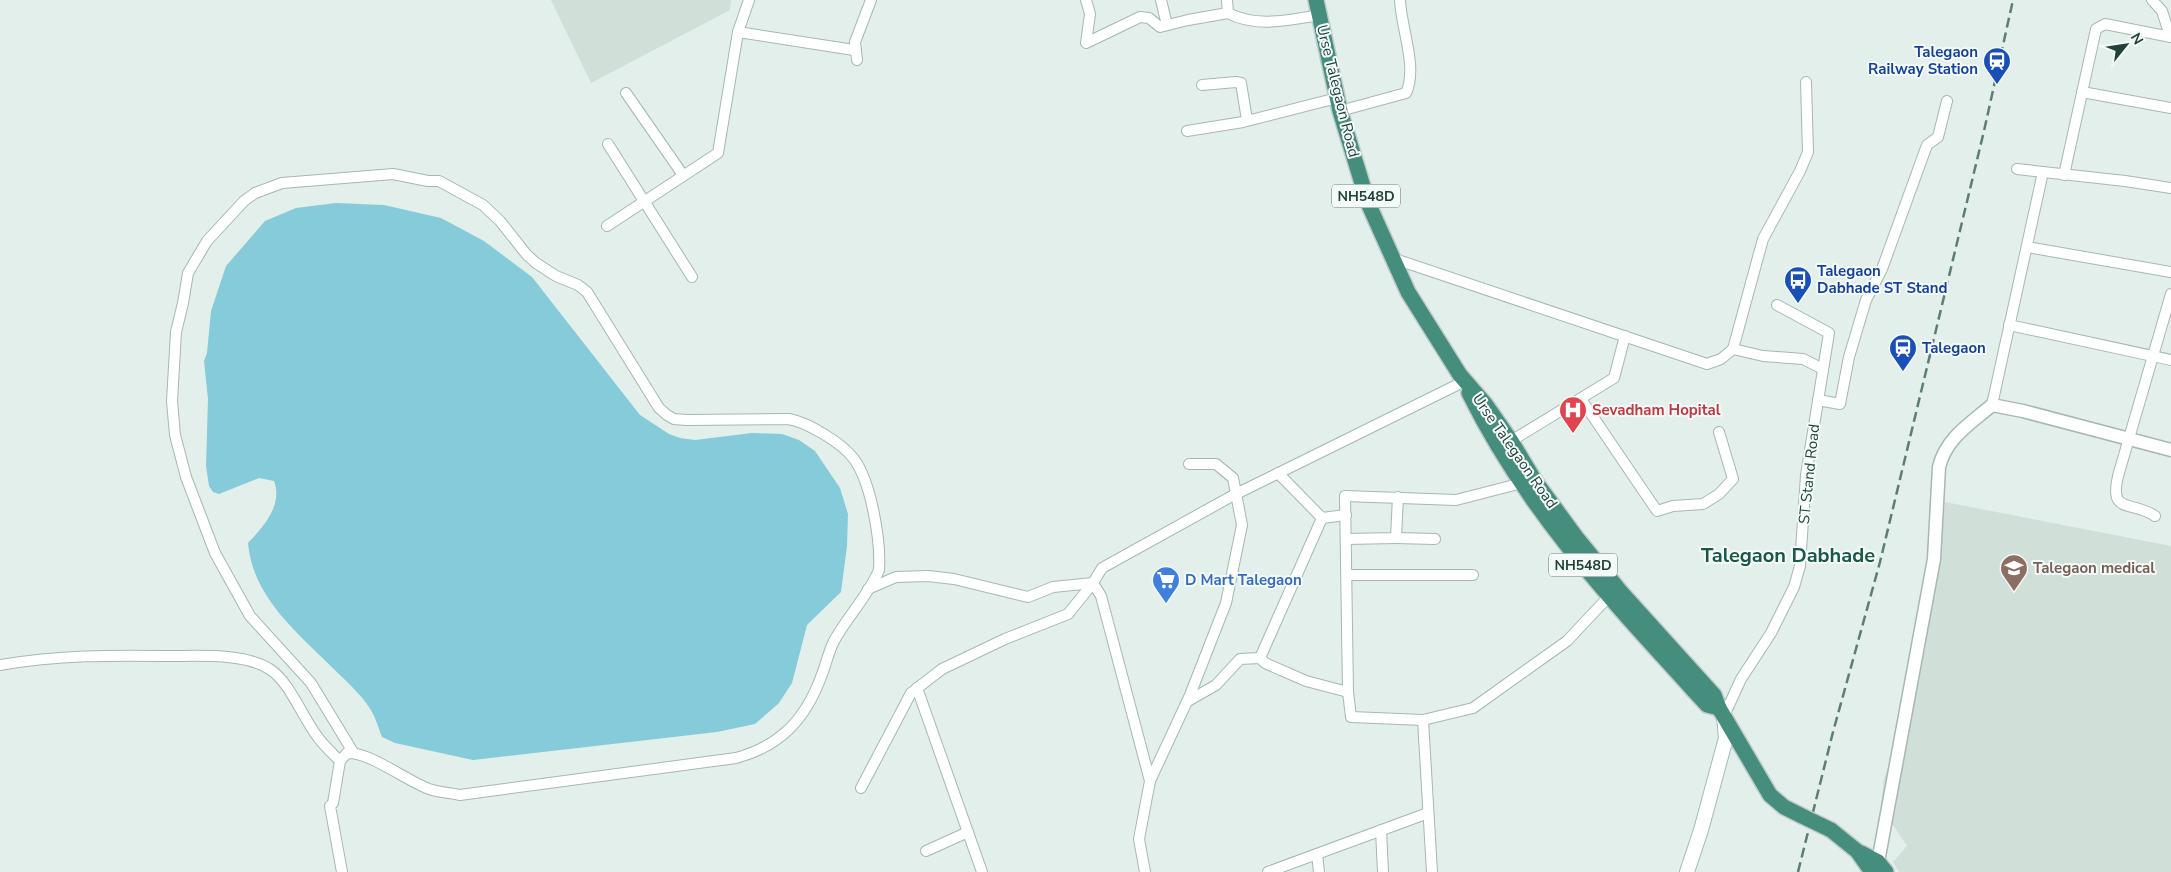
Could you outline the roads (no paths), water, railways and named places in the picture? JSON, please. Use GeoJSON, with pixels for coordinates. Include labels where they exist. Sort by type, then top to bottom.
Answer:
{"type":"FeatureCollection","features":[{"type":"Feature","properties":{"kind":"highway","name":"Urse Talegaon Road"},"geometry":{"type":"LineString","coordinates":[[1316,0],[1338,104],[1368,203],[1408,292],[1462,379],[1486,404],[1512,441],[1535,481],[1613,592],[1714,695],[1717,710],[1770,795],[1784,807],[1831,830],[1879,869]]}},
{"type":"Feature","properties":{"kind":"highway","name":"NH548D"},"geometry":{"type":"LineString","coordinates":[[1462,379],[1478,411],[1522,483],[1564,542],[1613,592]]}},
{"type":"Feature","properties":{"kind":"main road"},"geometry":{"type":"LineString","coordinates":[[1687,872],[1701,830],[1726,738],[1717,710]]}},
{"type":"Feature","properties":{"kind":"street"},"geometry":{"type":"LineString","coordinates":[[606,226],[718,153],[738,32],[748,0]]}},
{"type":"Feature","properties":{"kind":"street"},"geometry":{"type":"LineString","coordinates":[[738,32],[856,55],[854,42],[871,0]]}},
{"type":"Feature","properties":{"kind":"street"},"geometry":{"type":"LineString","coordinates":[[1086,0],[1090,14],[1086,43],[1140,17],[1149,18],[1160,27],[1228,13],[1238,18],[1254,21],[1284,21],[1319,15]]}},
{"type":"Feature","properties":{"kind":"street"},"geometry":{"type":"LineString","coordinates":[[1161,0],[1167,25]]}},
{"type":"Feature","properties":{"kind":"street"},"geometry":{"type":"LineString","coordinates":[[1227,0],[1228,13]]}},
{"type":"Feature","properties":{"kind":"street"},"geometry":{"type":"LineString","coordinates":[[1187,132],[1406,93],[1410,85],[1409,66],[1406,35],[1400,16],[1400,0]]}},
{"type":"Feature","properties":{"kind":"street"},"geometry":{"type":"LineString","coordinates":[[2064,175],[2095,34],[2099,26],[2105,24],[2170,37],[2162,11],[2152,0]]}},
{"type":"Feature","properties":{"kind":"street"},"geometry":{"type":"LineString","coordinates":[[1392,258],[1707,364],[1721,359],[1733,349],[1763,238],[1800,172],[1808,152],[1806,82]]}},
{"type":"Feature","properties":{"kind":"street"},"geometry":{"type":"LineString","coordinates":[[1202,85],[1241,83],[1247,120]]}},
{"type":"Feature","properties":{"kind":"street"},"geometry":{"type":"LineString","coordinates":[[2082,92],[2171,108]]}},
{"type":"Feature","properties":{"kind":"street"},"geometry":{"type":"LineString","coordinates":[[626,93],[683,175]]}},
{"type":"Feature","properties":{"kind":"street"},"geometry":{"type":"LineString","coordinates":[[1818,400],[1840,404],[1849,356],[1866,300],[1882,269],[1928,145],[1938,136],[1947,101]]}},
{"type":"Feature","properties":{"kind":"street"},"geometry":{"type":"LineString","coordinates":[[608,144],[692,277]]}},
{"type":"Feature","properties":{"kind":"street"},"geometry":{"type":"LineString","coordinates":[[2017,169],[2125,180],[2171,188]]}},
{"type":"Feature","properties":{"kind":"street"},"geometry":{"type":"LineString","coordinates":[[1879,869],[1934,559],[1939,466],[1942,452],[1948,444],[1992,405],[2043,172]]}},
{"type":"Feature","properties":{"kind":"street"},"geometry":{"type":"LineString","coordinates":[[342,872],[330,806],[333,803],[340,761],[344,755],[353,752],[368,757],[385,768],[431,790],[460,795],[736,758],[755,753],[784,735],[802,716],[822,677],[828,653],[879,570],[880,558],[876,524],[861,471],[853,458],[836,444],[812,427],[789,419],[687,420],[674,419],[666,415],[649,395],[587,292],[578,285],[556,276],[536,263],[527,255],[500,221],[483,205],[439,181],[384,173],[282,183],[256,193],[244,202],[207,241],[188,273],[174,343],[172,401],[175,435],[186,477],[214,553],[225,573],[250,616],[311,683],[353,752]]}},
{"type":"Feature","properties":{"kind":"street"},"geometry":{"type":"LineString","coordinates":[[2027,247],[2171,272]]}},
{"type":"Feature","properties":{"kind":"street"},"geometry":{"type":"LineString","coordinates":[[2155,516],[2120,503],[2115,494],[2115,487],[2171,294]]}},
{"type":"Feature","properties":{"kind":"street","name":"ST Stand Road"},"geometry":{"type":"LineString","coordinates":[[1717,710],[1741,679],[1778,619],[1794,587],[1800,566],[1806,475],[1828,333],[1776,305]]}},
{"type":"Feature","properties":{"kind":"street"},"geometry":{"type":"LineString","coordinates":[[2009,325],[2171,360]]}},
{"type":"Feature","properties":{"kind":"street"},"geometry":{"type":"LineString","coordinates":[[1512,441],[1614,378],[1625,336]]}},
{"type":"Feature","properties":{"kind":"street"},"geometry":{"type":"LineString","coordinates":[[1733,349],[1763,356],[1803,358],[1823,369]]}},
{"type":"Feature","properties":{"kind":"street"},"geometry":{"type":"LineString","coordinates":[[862,788],[900,711],[911,693],[942,669],[1005,639],[1068,614],[1093,583],[1102,568],[1236,493],[1462,379]]}},
{"type":"Feature","properties":{"kind":"street"},"geometry":{"type":"LineString","coordinates":[[1581,399],[1657,511],[1673,506],[1703,504],[1719,494],[1733,479],[1719,432]]}},
{"type":"Feature","properties":{"kind":"street"},"geometry":{"type":"LineString","coordinates":[[1992,405],[2024,411],[2171,450]]}},
{"type":"Feature","properties":{"kind":"street"},"geometry":{"type":"LineString","coordinates":[[1145,872],[1140,838],[1150,781],[1188,701],[1226,603],[1242,524],[1233,478],[1216,464],[1189,464]]}},
{"type":"Feature","properties":{"kind":"street"},"geometry":{"type":"LineString","coordinates":[[1278,473],[1322,518]]}},
{"type":"Feature","properties":{"kind":"street"},"geometry":{"type":"LineString","coordinates":[[1522,483],[1456,500],[1345,496],[1348,692],[1352,717],[1423,720],[1473,708],[1567,641],[1613,592]]}},
{"type":"Feature","properties":{"kind":"street"},"geometry":{"type":"LineString","coordinates":[[1396,538],[1398,497]]}},
{"type":"Feature","properties":{"kind":"street"},"geometry":{"type":"LineString","coordinates":[[2116,514],[2120,503]]}},
{"type":"Feature","properties":{"kind":"street"},"geometry":{"type":"LineString","coordinates":[[1322,518],[1346,516]]}},
{"type":"Feature","properties":{"kind":"street"},"geometry":{"type":"LineString","coordinates":[[1260,658],[1322,518]]}},
{"type":"Feature","properties":{"kind":"street"},"geometry":{"type":"LineString","coordinates":[[1346,539],[1435,539]]}},
{"type":"Feature","properties":{"kind":"street"},"geometry":{"type":"LineString","coordinates":[[1347,575],[1473,575]]}},
{"type":"Feature","properties":{"kind":"street"},"geometry":{"type":"LineString","coordinates":[[868,589],[896,578],[928,576],[954,579],[1028,597],[1053,587],[1093,583]]}},
{"type":"Feature","properties":{"kind":"street"},"geometry":{"type":"LineString","coordinates":[[1093,583],[1101,596],[1150,781]]}},
{"type":"Feature","properties":{"kind":"street"},"geometry":{"type":"LineString","coordinates":[[0,665],[37,659],[90,655],[213,656],[255,662],[272,671],[290,692],[317,736],[340,761]]}},
{"type":"Feature","properties":{"kind":"street"},"geometry":{"type":"LineString","coordinates":[[1188,701],[1216,685],[1240,659],[1260,658]]}},
{"type":"Feature","properties":{"kind":"street"},"geometry":{"type":"LineString","coordinates":[[1260,658],[1265,664],[1306,681],[1348,692]]}},
{"type":"Feature","properties":{"kind":"street"},"geometry":{"type":"LineString","coordinates":[[916,688],[982,872]]}},
{"type":"Feature","properties":{"kind":"street"},"geometry":{"type":"LineString","coordinates":[[1423,720],[1432,872]]}},
{"type":"Feature","properties":{"kind":"street"},"geometry":{"type":"LineString","coordinates":[[1269,872],[1428,813]]}},
{"type":"Feature","properties":{"kind":"street"},"geometry":{"type":"LineString","coordinates":[[1381,830],[1383,872]]}},
{"type":"Feature","properties":{"kind":"street"},"geometry":{"type":"LineString","coordinates":[[926,850],[968,832]]}},
{"type":"Feature","properties":{"kind":"street"},"geometry":{"type":"LineString","coordinates":[[1317,854],[1319,872]]}},
{"type":"Feature","properties":{"kind":"water"},"geometry":{"type":"Polygon","coordinates":[[[336,203],[384,205],[441,218],[484,241],[532,277],[640,415],[669,434],[695,440],[752,433],[782,434],[799,440],[815,451],[840,488],[848,514],[847,546],[841,592],[807,625],[792,683],[779,703],[755,724],[717,732],[473,760],[395,743],[382,737],[369,707],[362,698],[297,633],[270,601],[259,583],[252,564],[248,543],[266,522],[274,507],[276,490],[274,481],[259,478],[219,494],[213,492],[209,486],[206,466],[208,399],[204,361],[207,353],[211,311],[226,266],[265,221],[296,208],[336,203]]]}},
{"type":"Feature","properties":{"kind":"railway"},"geometry":{"type":"LineString","coordinates":[[1798,872],[1833,732],[1880,562],[1984,131],[2013,0]]}},
{"type":"Feature","properties":{"kind":"place","name":"Talegaon Railway Station"},"geometry":{"type":"Point","coordinates":[1997,85]}},
{"type":"Feature","properties":{"kind":"place","name":"Talegaon Dabhade ST Stand"},"geometry":{"type":"Point","coordinates":[1798,304]}},
{"type":"Feature","properties":{"kind":"place","name":"Talegaon"},"geometry":{"type":"Point","coordinates":[1903,372]}},
{"type":"Feature","properties":{"kind":"place","name":"Sevadham Hopital"},"geometry":{"type":"Point","coordinates":[1573,434]}},
{"type":"Feature","properties":{"kind":"place","name":"Talegaon medical"},"geometry":{"type":"Point","coordinates":[2014,592]}},
{"type":"Feature","properties":{"kind":"place","name":"D Mart Talegaon"},"geometry":{"type":"Point","coordinates":[1166,604]}},
{"type":"Feature","properties":{"kind":"district","name":"Talegaon Dabhade"},"geometry":{"type":"Point","coordinates":[1788,555]}}]}
